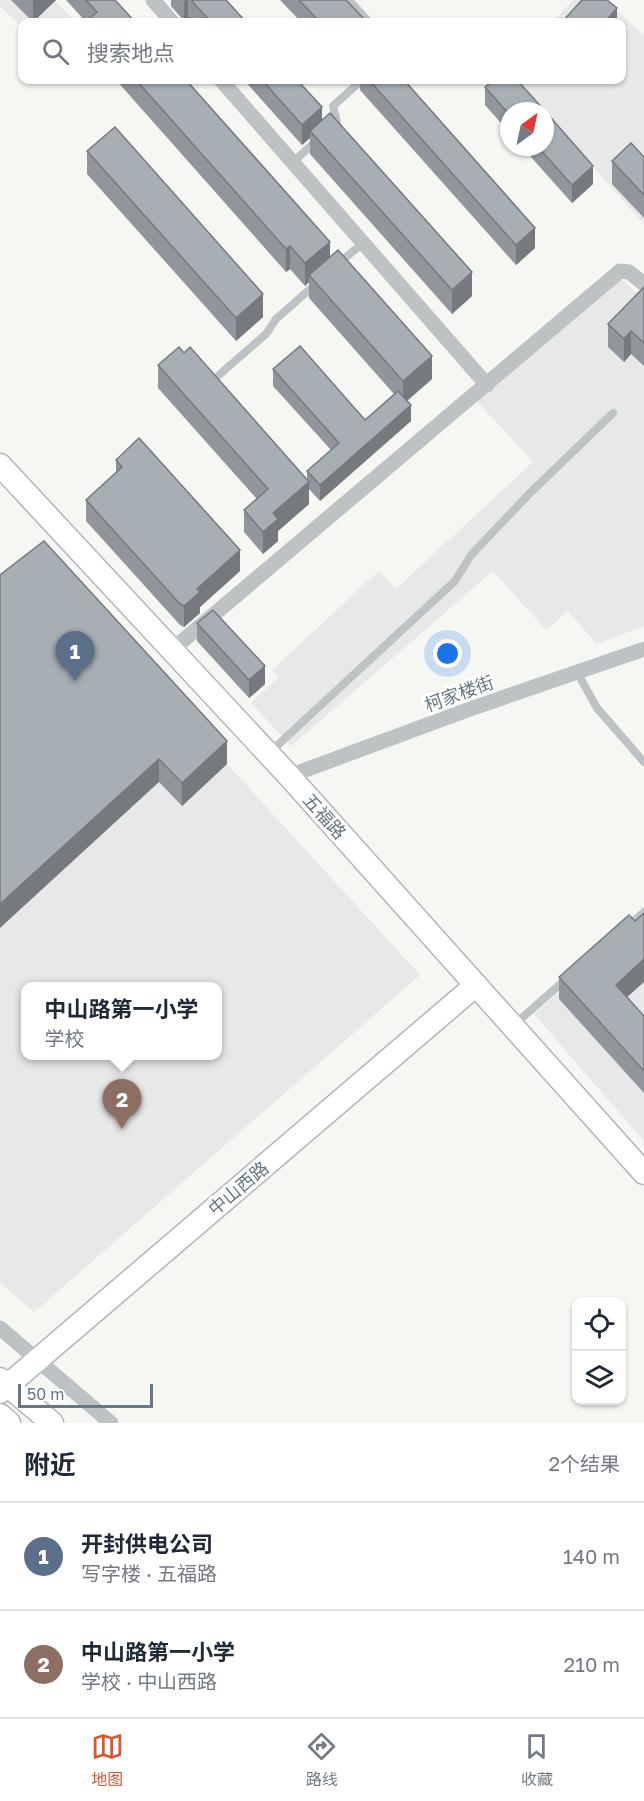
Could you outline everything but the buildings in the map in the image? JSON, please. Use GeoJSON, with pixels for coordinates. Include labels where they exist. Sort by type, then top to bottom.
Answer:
{"type":"FeatureCollection","features":[{"type":"Feature","properties":{"kind":"street"},"geometry":{"type":"LineString","coordinates":[[153,0],[169,18]]}},
{"type":"Feature","properties":{"kind":"street"},"geometry":{"type":"LineString","coordinates":[[225,84],[487,385]]}},
{"type":"Feature","properties":{"kind":"street"},"geometry":{"type":"LineString","coordinates":[[172,649],[620,271],[628,272],[644,284]]}},
{"type":"Feature","properties":{"kind":"street","name":"五福路"},"geometry":{"type":"LineString","coordinates":[[0,465],[289,776],[644,1173]]}},
{"type":"Feature","properties":{"kind":"street","name":"柯家楼街"},"geometry":{"type":"LineString","coordinates":[[289,776],[470,709],[644,649]]}},
{"type":"Feature","properties":{"kind":"street","name":"中山西路"},"geometry":{"type":"LineString","coordinates":[[3,1385],[37,1360],[476,985]]}},
{"type":"Feature","properties":{"kind":"street"},"geometry":{"type":"LineString","coordinates":[[0,1328],[111,1423]]}},
{"type":"Feature","properties":{"kind":"street"},"geometry":{"type":"LineString","coordinates":[[3,1385],[52,1423]]}},
{"type":"Feature","properties":{"kind":"street"},"geometry":{"type":"LineString","coordinates":[[0,1415],[9,1423]]}},
{"type":"Feature","properties":{"kind":"lane"},"geometry":{"type":"LineString","coordinates":[[349,0],[365,18]]}},
{"type":"Feature","properties":{"kind":"lane"},"geometry":{"type":"LineString","coordinates":[[293,162],[337,122],[333,106],[358,84]]}},
{"type":"Feature","properties":{"kind":"lane"},"geometry":{"type":"LineString","coordinates":[[330,272],[363,243]]}},
{"type":"Feature","properties":{"kind":"lane"},"geometry":{"type":"LineString","coordinates":[[219,375],[266,334],[276,319],[322,279]]}},
{"type":"Feature","properties":{"kind":"lane"},"geometry":{"type":"LineString","coordinates":[[268,754],[455,581],[471,555],[613,413]]}},
{"type":"Feature","properties":{"kind":"lane"},"geometry":{"type":"LineString","coordinates":[[577,672],[597,708],[644,762]]}},
{"type":"Feature","properties":{"kind":"lane"},"geometry":{"type":"LineString","coordinates":[[618,935],[644,912]]}},
{"type":"Feature","properties":{"kind":"lane"},"geometry":{"type":"LineString","coordinates":[[513,1026],[574,973]]}},
{"type":"Feature","properties":{"kind":"shaded area"},"geometry":{"type":"Polygon","coordinates":[[[0,0],[55,0],[71,18],[18,18],[18,23],[0,6],[0,0]]]}},
{"type":"Feature","properties":{"kind":"shaded area"},"geometry":{"type":"Polygon","coordinates":[[[573,0],[606,0],[625,18],[557,18],[573,0]]]}},
{"type":"Feature","properties":{"kind":"shaded area"},"geometry":{"type":"Polygon","coordinates":[[[626,19],[644,36],[644,224],[554,123],[554,102],[536,102],[520,84],[626,84],[626,19]]]}},
{"type":"Feature","properties":{"kind":"shaded area"},"geometry":{"type":"Polygon","coordinates":[[[620,278],[644,300],[644,626],[597,644],[568,611],[546,630],[493,571],[291,746],[251,703],[279,677],[272,670],[379,571],[396,589],[533,462],[475,399],[620,278]]]}},
{"type":"Feature","properties":{"kind":"shaded area"},"geometry":{"type":"Polygon","coordinates":[[[227,764],[420,975],[34,1312],[0,1283],[0,928],[159,782],[182,806],[227,764]]]}},
{"type":"Feature","properties":{"kind":"shaded area"},"geometry":{"type":"Polygon","coordinates":[[[644,917],[644,1141],[534,1014],[644,917]]]}},
{"type":"Feature","properties":{"kind":"place","name":"开封供电公司"},"geometry":{"type":"Point","coordinates":[75,681]}},
{"type":"Feature","properties":{"kind":"place","name":"中山路第一小学"},"geometry":{"type":"Point","coordinates":[122,1129]}}]}
